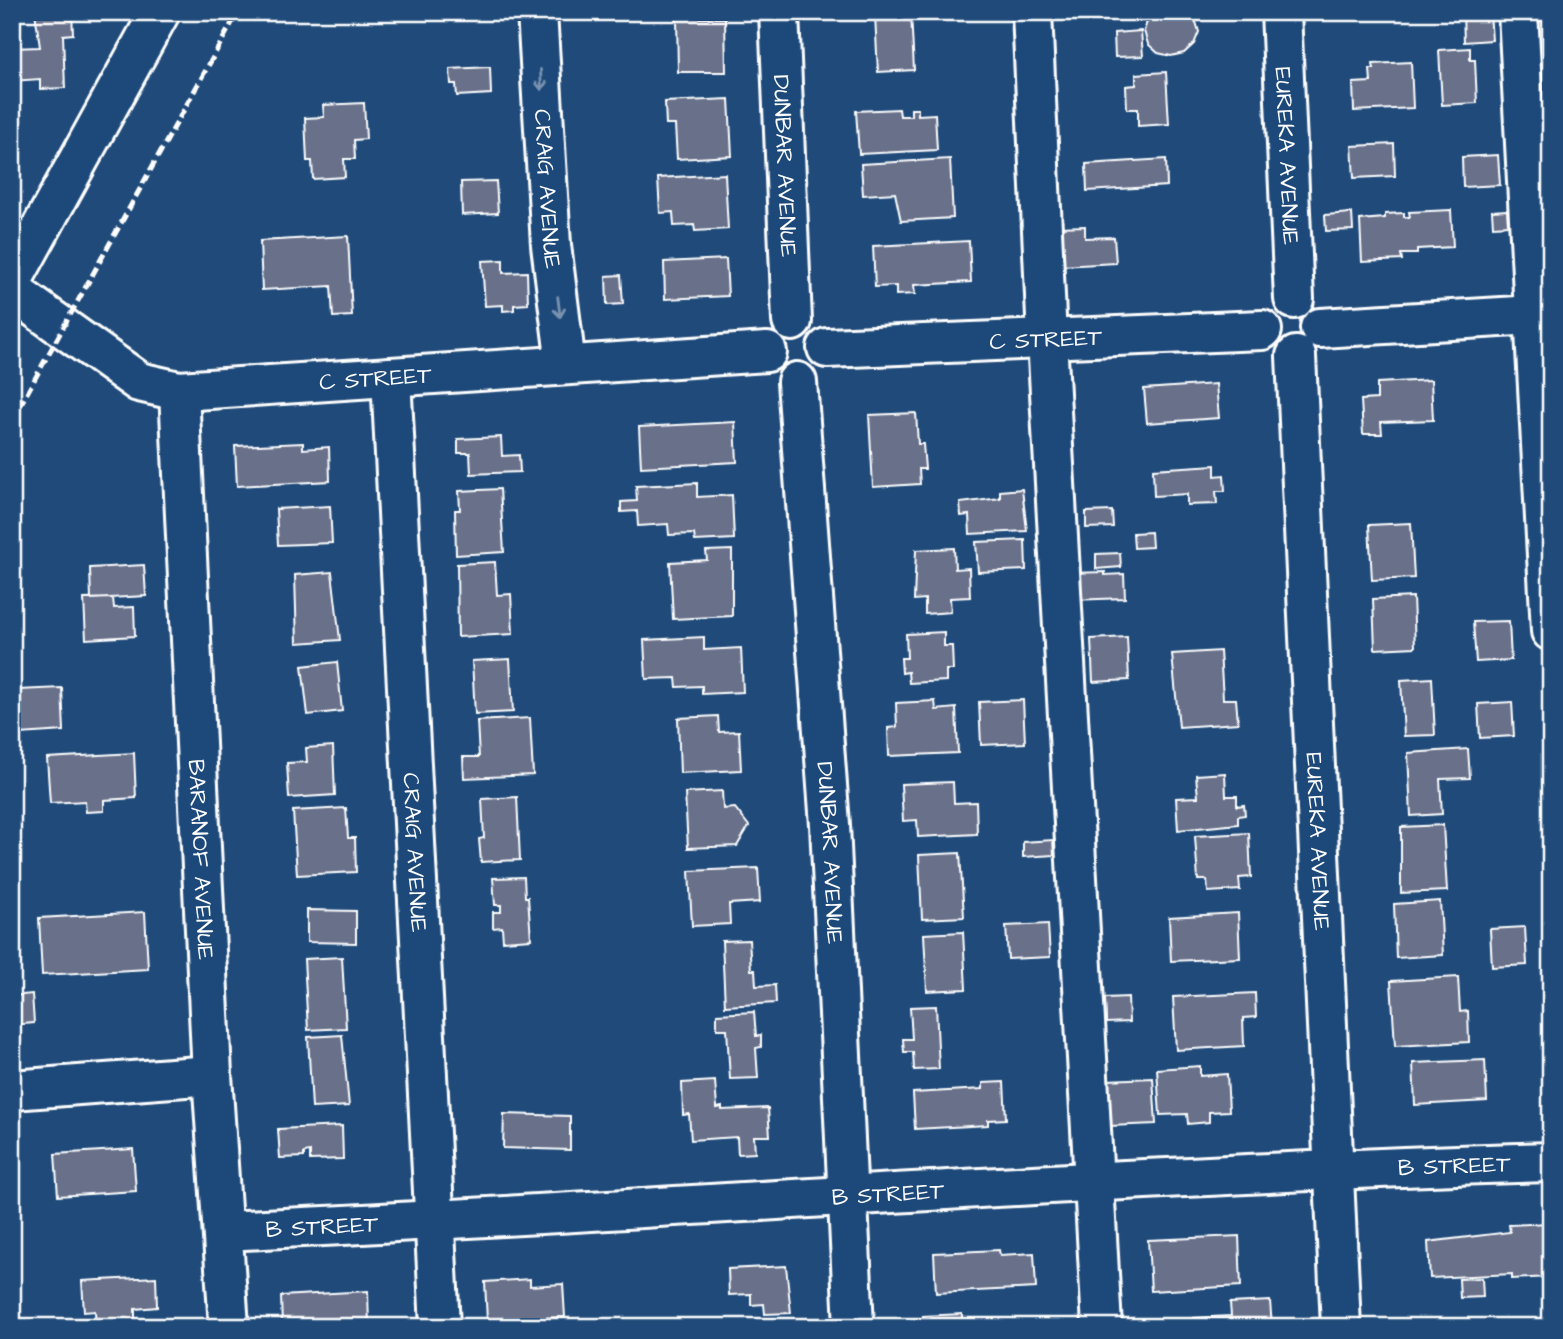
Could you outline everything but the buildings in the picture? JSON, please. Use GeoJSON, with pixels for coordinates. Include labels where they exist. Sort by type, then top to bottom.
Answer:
{"type":"FeatureCollection","features":[{"type":"Feature","properties":{"kind":"street"},"geometry":{"type":"LineString","coordinates":[[12,281],[160,12]]}},
{"type":"Feature","properties":{"kind":"street","name":"CRAIG AVENUE"},"geometry":{"type":"LineString","coordinates":[[537,12],[551,245],[566,365]]}},
{"type":"Feature","properties":{"kind":"street","name":"DUNBAR AVENUE"},"geometry":{"type":"LineString","coordinates":[[779,12],[792,321]]}},
{"type":"Feature","properties":{"kind":"street"},"geometry":{"type":"LineString","coordinates":[[1032,12],[1047,339],[1102,1327]]}},
{"type":"Feature","properties":{"kind":"street","name":"EUREKA AVENUE"},"geometry":{"type":"LineString","coordinates":[[1281,12],[1294,299]]}},
{"type":"Feature","properties":{"kind":"street"},"geometry":{"type":"LineString","coordinates":[[1518,12],[1542,314],[1551,631]]}},
{"type":"Feature","properties":{"kind":"street","name":"C STREET"},"geometry":{"type":"LineString","coordinates":[[12,291],[139,382],[179,391],[767,352]]}},
{"type":"Feature","properties":{"kind":"street"},"geometry":{"type":"LineString","coordinates":[[1294,299],[1309,305],[1315,312],[1320,328],[1315,343],[1296,356],[1277,353],[1270,347],[1262,330],[1268,311],[1275,304],[1294,299]]}},
{"type":"Feature","properties":{"kind":"street"},"geometry":{"type":"LineString","coordinates":[[1320,328],[1542,314]]}},
{"type":"Feature","properties":{"kind":"street"},"geometry":{"type":"LineString","coordinates":[[792,321],[812,324],[820,330],[827,348],[820,372],[797,382],[788,380],[772,369],[767,352],[774,332],[792,321]]}},
{"type":"Feature","properties":{"kind":"street","name":"C STREET"},"geometry":{"type":"LineString","coordinates":[[827,348],[1262,330]]}},
{"type":"Feature","properties":{"kind":"street","name":"EUREKA AVENUE"},"geometry":{"type":"LineString","coordinates":[[1296,356],[1341,1327]]}},
{"type":"Feature","properties":{"kind":"street","name":"CRAIG AVENUE"},"geometry":{"type":"LineString","coordinates":[[390,377],[440,1327]]}},
{"type":"Feature","properties":{"kind":"street","name":"DUNBAR AVENUE"},"geometry":{"type":"LineString","coordinates":[[797,382],[830,825],[850,1197],[854,1327]]}},
{"type":"Feature","properties":{"kind":"street","name":"BARANOF AVENUE"},"geometry":{"type":"LineString","coordinates":[[179,391],[212,1075],[229,1327]]}},
{"type":"Feature","properties":{"kind":"street"},"geometry":{"type":"LineString","coordinates":[[12,1090],[212,1075]]}},
{"type":"Feature","properties":{"kind":"street","name":"B STREET"},"geometry":{"type":"LineString","coordinates":[[224,1231],[850,1197],[1095,1179],[1333,1168],[1551,1162]]}},
{"type":"Feature","properties":{"kind":"railway"},"geometry":{"type":"LineString","coordinates":[[12,420],[238,12]]}}]}
